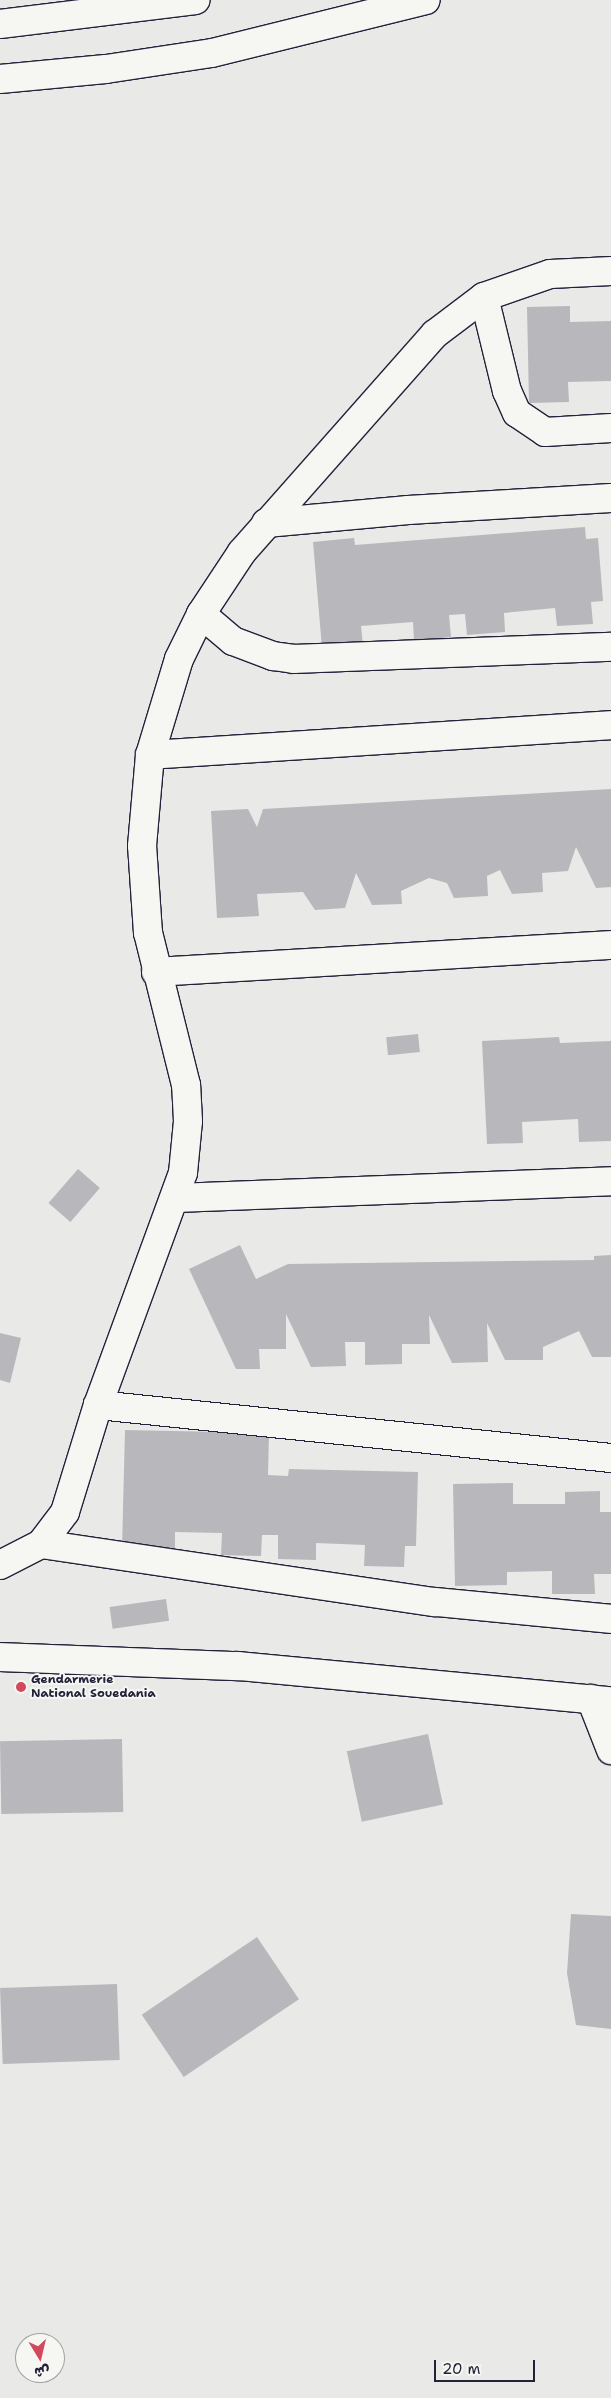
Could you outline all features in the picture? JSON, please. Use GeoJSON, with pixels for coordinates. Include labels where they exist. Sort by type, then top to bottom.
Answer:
{"type":"FeatureCollection","features":[{"type":"Feature","properties":{"kind":"street"},"geometry":{"type":"LineString","coordinates":[[0,24],[196,0]]}},
{"type":"Feature","properties":{"kind":"street"},"geometry":{"type":"LineString","coordinates":[[0,79],[106,69],[212,53],[426,0]]}},
{"type":"Feature","properties":{"kind":"street"},"geometry":{"type":"LineString","coordinates":[[0,1565],[41,1544],[65,1512],[98,1405],[177,1198],[187,1147],[186,1085],[180,1049],[156,972],[145,909],[142,846],[150,755],[179,659],[200,614],[266,523],[435,334],[484,297],[550,274],[611,271]]}},
{"type":"Feature","properties":{"kind":"street"},"geometry":{"type":"LineString","coordinates":[[484,297],[507,391],[517,413],[545,432],[611,428]]}},
{"type":"Feature","properties":{"kind":"street"},"geometry":{"type":"LineString","coordinates":[[266,523],[418,509],[611,498]]}},
{"type":"Feature","properties":{"kind":"street"},"geometry":{"type":"LineString","coordinates":[[200,614],[233,641],[273,656],[294,659],[611,647]]}},
{"type":"Feature","properties":{"kind":"street"},"geometry":{"type":"LineString","coordinates":[[150,755],[611,725]]}},
{"type":"Feature","properties":{"kind":"street"},"geometry":{"type":"LineString","coordinates":[[156,972],[611,945]]}},
{"type":"Feature","properties":{"kind":"street"},"geometry":{"type":"LineString","coordinates":[[177,1198],[611,1181]]}},
{"type":"Feature","properties":{"kind":"street"},"geometry":{"type":"LineString","coordinates":[[98,1405],[611,1458]]}},
{"type":"Feature","properties":{"kind":"street"},"geometry":{"type":"LineString","coordinates":[[41,1544],[436,1602],[611,1619]]}},
{"type":"Feature","properties":{"kind":"street"},"geometry":{"type":"LineString","coordinates":[[0,1657],[238,1666],[601,1700],[611,1750]]}},
{"type":"Feature","properties":{"kind":"building"},"geometry":{"type":"Polygon","coordinates":[[[570,306],[570,322],[611,321],[611,381],[568,382],[569,402],[529,403],[527,307],[570,306]]]}},
{"type":"Feature","properties":{"kind":"building"},"geometry":{"type":"Polygon","coordinates":[[[585,527],[586,539],[598,538],[603,601],[591,602],[593,624],[557,626],[555,608],[504,613],[505,632],[467,635],[465,614],[449,615],[451,637],[414,641],[413,622],[361,626],[363,645],[322,648],[313,542],[354,538],[355,545],[585,527]]]}},
{"type":"Feature","properties":{"kind":"building"},"geometry":{"type":"Polygon","coordinates":[[[611,789],[611,887],[596,888],[576,847],[568,871],[542,873],[543,892],[512,894],[500,870],[487,876],[488,896],[454,898],[447,883],[429,878],[401,891],[402,904],[372,905],[356,873],[345,908],[315,910],[303,892],[257,894],[259,916],[217,918],[211,811],[248,809],[257,827],[263,809],[611,789]]]}},
{"type":"Feature","properties":{"kind":"building"},"geometry":{"type":"Polygon","coordinates":[[[418,1034],[420,1052],[388,1055],[386,1037],[418,1034]]]}},
{"type":"Feature","properties":{"kind":"building"},"geometry":{"type":"Polygon","coordinates":[[[559,1037],[560,1043],[611,1041],[611,1141],[579,1142],[578,1119],[522,1122],[523,1143],[487,1144],[482,1041],[559,1037]]]}},
{"type":"Feature","properties":{"kind":"building"},"geometry":{"type":"Polygon","coordinates":[[[78,1169],[100,1188],[70,1222],[48,1203],[78,1169]]]}},
{"type":"Feature","properties":{"kind":"building"},"geometry":{"type":"Polygon","coordinates":[[[240,1245],[256,1279],[288,1264],[594,1260],[594,1256],[611,1255],[611,1357],[592,1357],[579,1331],[543,1347],[543,1360],[505,1360],[487,1323],[488,1362],[452,1363],[429,1315],[430,1344],[402,1344],[402,1364],[365,1365],[365,1342],[345,1342],[346,1366],[311,1367],[286,1314],[286,1349],[259,1349],[260,1369],[236,1369],[189,1269],[240,1245]]]}},
{"type":"Feature","properties":{"kind":"building"},"geometry":{"type":"Polygon","coordinates":[[[0,1333],[21,1338],[10,1383],[0,1380],[0,1333]]]}},
{"type":"Feature","properties":{"kind":"building"},"geometry":{"type":"Polygon","coordinates":[[[125,1430],[269,1433],[268,1475],[288,1476],[289,1469],[418,1472],[416,1546],[405,1546],[404,1567],[364,1566],[365,1545],[316,1543],[316,1560],[278,1559],[278,1535],[262,1535],[261,1556],[221,1555],[222,1533],[175,1532],[175,1549],[122,1548],[125,1430]]]}},
{"type":"Feature","properties":{"kind":"building"},"geometry":{"type":"Polygon","coordinates":[[[513,1483],[513,1504],[565,1504],[565,1492],[600,1491],[600,1512],[611,1512],[611,1574],[594,1574],[595,1594],[552,1594],[552,1571],[507,1572],[507,1585],[455,1586],[453,1484],[513,1483]]]}},
{"type":"Feature","properties":{"kind":"building"},"geometry":{"type":"Polygon","coordinates":[[[166,1599],[169,1621],[113,1629],[110,1607],[166,1599]]]}},
{"type":"Feature","properties":{"kind":"building"},"geometry":{"type":"Polygon","coordinates":[[[428,1734],[443,1804],[362,1822],[347,1751],[428,1734]]]}},
{"type":"Feature","properties":{"kind":"building"},"geometry":{"type":"Polygon","coordinates":[[[122,1739],[123,1812],[1,1814],[0,1741],[122,1739]]]}},
{"type":"Feature","properties":{"kind":"building"},"geometry":{"type":"Polygon","coordinates":[[[571,1914],[611,1916],[611,2029],[576,2025],[567,1973],[571,1914]]]}},
{"type":"Feature","properties":{"kind":"building"},"geometry":{"type":"Polygon","coordinates":[[[257,1937],[299,1999],[184,2077],[142,2015],[257,1937]]]}},
{"type":"Feature","properties":{"kind":"building"},"geometry":{"type":"Polygon","coordinates":[[[117,1984],[120,2060],[3,2064],[0,1988],[117,1984]]]}},
{"type":"Feature","properties":{"kind":"place","name":"Gendarmerie National Souedania"},"geometry":{"type":"Point","coordinates":[21,1687]}}]}
